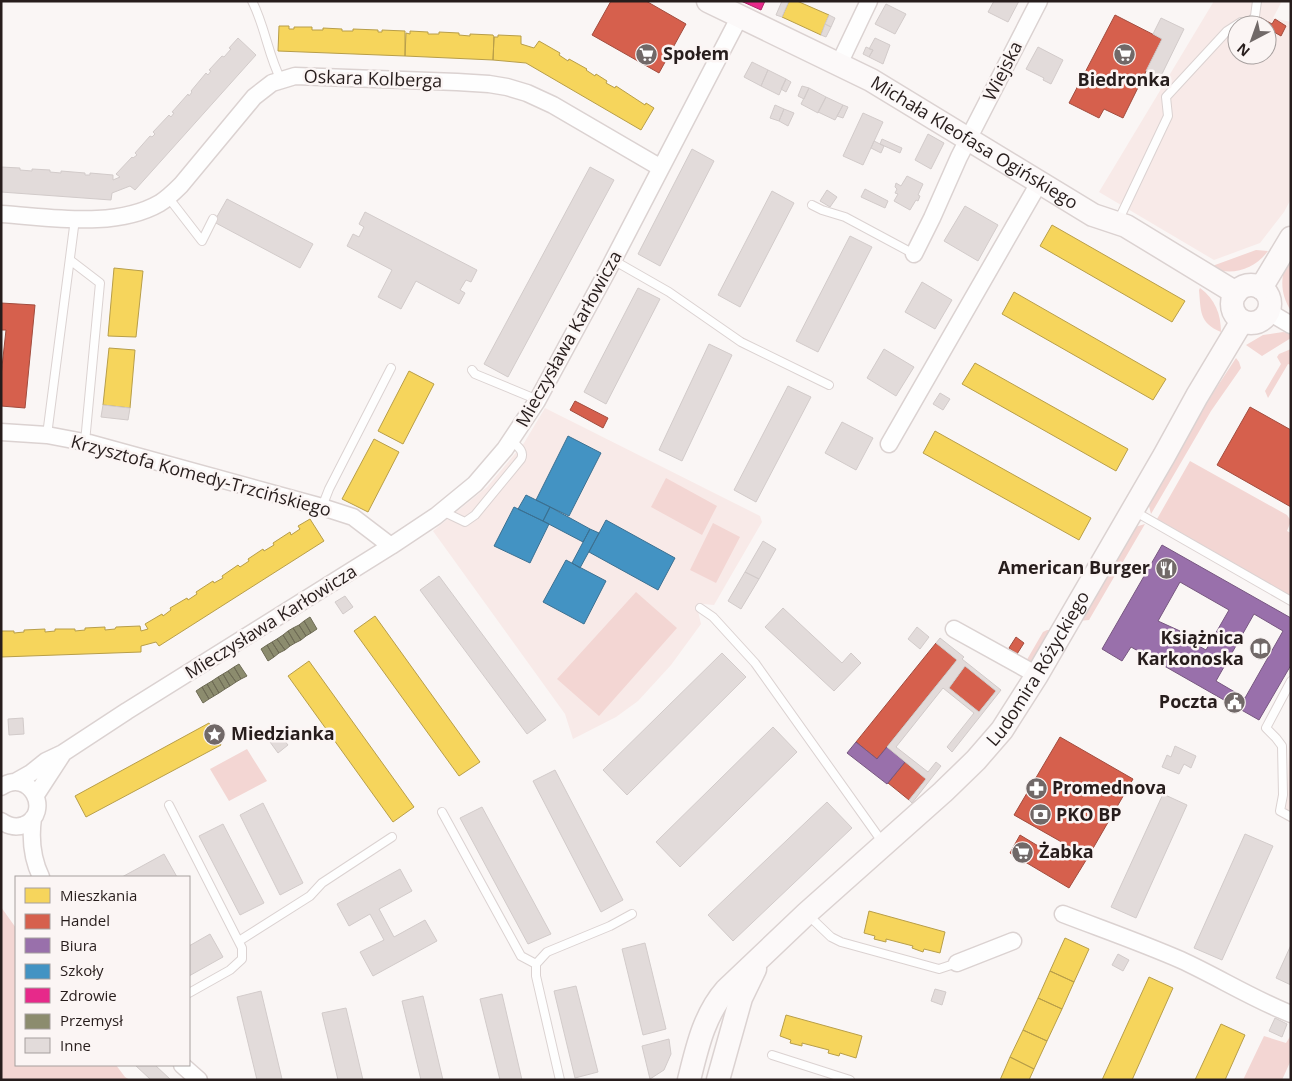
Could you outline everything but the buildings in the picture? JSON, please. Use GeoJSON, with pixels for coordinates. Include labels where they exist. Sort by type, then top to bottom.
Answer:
{"type":"FeatureCollection","features":[{"type":"Feature","properties":{"kind":"street","name":"Michała Kleofasa Ogińskiego"},"geometry":{"type":"LineString","coordinates":[[708,1],[887,89],[1093,215],[1126,226],[1236,293]]}},
{"type":"Feature","properties":{"kind":"street"},"geometry":{"type":"LineString","coordinates":[[839,64],[869,1]]}},
{"type":"Feature","properties":{"kind":"street","name":"Wiejska"},"geometry":{"type":"LineString","coordinates":[[914,254],[968,140],[1039,1]]}},
{"type":"Feature","properties":{"kind":"street","name":"Mieczysława Karłowicza"},"geometry":{"type":"LineString","coordinates":[[8,784],[32,773],[46,761],[63,753],[391,546],[442,511],[475,484],[511,440],[538,400],[740,16]]}},
{"type":"Feature","properties":{"kind":"street","name":"Oskara Kolberga"},"geometry":{"type":"LineString","coordinates":[[1,214],[103,218],[128,216],[150,208],[168,197],[193,172],[245,107],[265,88],[280,80],[295,76],[457,82],[507,87],[527,93],[553,105],[661,168]]}},
{"type":"Feature","properties":{"kind":"street"},"geometry":{"type":"LineString","coordinates":[[889,444],[1039,183]]}},
{"type":"Feature","properties":{"kind":"street"},"geometry":{"type":"LineString","coordinates":[[1261,288],[1291,238]]}},
{"type":"Feature","properties":{"kind":"street"},"geometry":{"type":"LineString","coordinates":[[1248,285],[1261,288],[1270,298],[1269,312],[1258,323],[1242,322],[1236,317],[1232,305],[1236,293],[1248,285]]}},
{"type":"Feature","properties":{"kind":"street"},"geometry":{"type":"LineString","coordinates":[[1269,312],[1291,325]]}},
{"type":"Feature","properties":{"kind":"street","name":"Ludomira Różyckiego"},"geometry":{"type":"LineString","coordinates":[[689,1080],[706,1018],[717,1000],[760,956],[943,792],[981,754],[1013,715],[1133,511],[1196,396],[1242,322]]}},
{"type":"Feature","properties":{"kind":"street","name":"Krzysztofa Komedy-Trzcińskiego"},"geometry":{"type":"LineString","coordinates":[[1,432],[47,435],[85,442],[322,507],[353,517],[391,546]]}},
{"type":"Feature","properties":{"kind":"street"},"geometry":{"type":"LineString","coordinates":[[954,628],[1037,675]]}},
{"type":"Feature","properties":{"kind":"street","name":"Mieczysława Karłowicza"},"geometry":{"type":"LineString","coordinates":[[36,795],[63,753]]}},
{"type":"Feature","properties":{"kind":"street"},"geometry":{"type":"LineString","coordinates":[[8,784],[24,784],[31,788],[36,795],[38,807],[33,818],[33,855],[41,876]]}},
{"type":"Feature","properties":{"kind":"street"},"geometry":{"type":"LineString","coordinates":[[6,824],[19,826],[33,818]]}},
{"type":"Feature","properties":{"kind":"street"},"geometry":{"type":"LineString","coordinates":[[6,824],[33,855]]}},
{"type":"Feature","properties":{"kind":"street"},"geometry":{"type":"LineString","coordinates":[[1063,914],[1145,944],[1183,961],[1268,1005],[1291,1014]]}},
{"type":"Feature","properties":{"kind":"street"},"geometry":{"type":"LineString","coordinates":[[957,963],[1014,941]]}},
{"type":"Feature","properties":{"kind":"street","name":"Ludomira Różyckiego"},"geometry":{"type":"LineString","coordinates":[[718,1080],[741,998],[760,956]]}},
{"type":"Feature","properties":{"kind":"street"},"geometry":{"type":"LineString","coordinates":[[183,1066],[199,1080]]}},
{"type":"Feature","properties":{"kind":"lane"},"geometry":{"type":"LineString","coordinates":[[252,1],[260,16],[274,68],[280,80]]}},
{"type":"Feature","properties":{"kind":"lane"},"geometry":{"type":"LineString","coordinates":[[1121,215],[1168,116],[1166,97],[1227,31],[1241,22],[1250,23],[1255,16],[1256,1]]}},
{"type":"Feature","properties":{"kind":"lane"},"geometry":{"type":"LineString","coordinates":[[168,197],[202,241],[213,219]]}},
{"type":"Feature","properties":{"kind":"lane"},"geometry":{"type":"LineString","coordinates":[[812,205],[845,217],[914,254]]}},
{"type":"Feature","properties":{"kind":"lane"},"geometry":{"type":"LineString","coordinates":[[47,435],[75,218]]}},
{"type":"Feature","properties":{"kind":"lane"},"geometry":{"type":"LineString","coordinates":[[70,260],[100,283],[85,442]]}},
{"type":"Feature","properties":{"kind":"lane"},"geometry":{"type":"LineString","coordinates":[[613,260],[669,292],[741,342],[829,385]]}},
{"type":"Feature","properties":{"kind":"lane"},"geometry":{"type":"LineString","coordinates":[[322,507],[329,489],[391,368]]}},
{"type":"Feature","properties":{"kind":"lane"},"geometry":{"type":"LineString","coordinates":[[472,370],[475,374],[538,400]]}},
{"type":"Feature","properties":{"kind":"lane"},"geometry":{"type":"LineString","coordinates":[[442,511],[464,522],[475,514],[523,456],[521,450],[511,440]]}},
{"type":"Feature","properties":{"kind":"lane"},"geometry":{"type":"LineString","coordinates":[[1133,511],[1291,601]]}},
{"type":"Feature","properties":{"kind":"lane"},"geometry":{"type":"LineString","coordinates":[[700,608],[755,663],[884,845]]}},
{"type":"Feature","properties":{"kind":"lane"},"geometry":{"type":"LineString","coordinates":[[1291,681],[1266,728],[1282,746],[1283,795],[1280,811],[1291,817]]}},
{"type":"Feature","properties":{"kind":"lane"},"geometry":{"type":"LineString","coordinates":[[170,805],[242,948],[242,959],[230,970],[190,992]]}},
{"type":"Feature","properties":{"kind":"lane"},"geometry":{"type":"LineString","coordinates":[[442,812],[520,956],[536,964]]}},
{"type":"Feature","properties":{"kind":"lane"},"geometry":{"type":"LineString","coordinates":[[239,941],[310,896],[322,883],[392,837]]}},
{"type":"Feature","properties":{"kind":"lane"},"geometry":{"type":"LineString","coordinates":[[807,913],[831,937],[841,942],[939,970],[957,963]]}},
{"type":"Feature","properties":{"kind":"lane"},"geometry":{"type":"LineString","coordinates":[[560,1080],[536,976],[536,964],[547,952],[610,926],[632,914]]}},
{"type":"Feature","properties":{"kind":"lane"},"geometry":{"type":"LineString","coordinates":[[772,1055],[850,1080]]}},
{"type":"Feature","properties":{"kind":"shaded area"},"geometry":{"type":"Polygon","coordinates":[[[1214,1],[1282,1],[1275,15],[1227,15],[1227,65],[1277,65],[1277,19],[1291,22],[1291,199],[1284,212],[1260,243],[1214,260],[1099,192],[1214,1]]]}},
{"type":"Feature","properties":{"kind":"shaded area"},"geometry":{"type":"Polygon","coordinates":[[[1256,250],[1268,251],[1251,266],[1228,272],[1212,268],[1215,265],[1256,250]]]}},
{"type":"Feature","properties":{"kind":"shaded area"},"geometry":{"type":"Polygon","coordinates":[[[1286,263],[1291,266],[1291,311],[1282,287],[1286,263]]]}},
{"type":"Feature","properties":{"kind":"shaded area"},"geometry":{"type":"Polygon","coordinates":[[[1200,288],[1210,297],[1216,307],[1220,319],[1221,332],[1209,325],[1202,316],[1200,288]]]}},
{"type":"Feature","properties":{"kind":"shaded area"},"geometry":{"type":"Polygon","coordinates":[[[1283,332],[1291,334],[1291,338],[1262,356],[1246,345],[1263,335],[1283,332]]]}},
{"type":"Feature","properties":{"kind":"shaded area"},"geometry":{"type":"Polygon","coordinates":[[[1291,349],[1291,365],[1288,364],[1268,398],[1265,391],[1281,364],[1277,357],[1279,354],[1291,349]]]}},
{"type":"Feature","properties":{"kind":"shaded area"},"geometry":{"type":"Polygon","coordinates":[[[1236,358],[1241,368],[1211,411],[1151,514],[1149,502],[1207,402],[1236,358]]]}},
{"type":"Feature","properties":{"kind":"shaded area"},"geometry":{"type":"Polygon","coordinates":[[[545,408],[760,516],[762,522],[714,605],[703,604],[698,611],[701,624],[671,665],[638,701],[616,717],[573,739],[565,714],[433,531],[487,487],[524,443],[545,408]]]}},
{"type":"Feature","properties":{"kind":"shaded area"},"geometry":{"type":"Polygon","coordinates":[[[1190,461],[1287,515],[1291,521],[1287,531],[1291,533],[1291,596],[1157,519],[1190,461]]]}},
{"type":"Feature","properties":{"kind":"shaded area"},"geometry":{"type":"Polygon","coordinates":[[[666,478],[717,506],[702,535],[651,507],[666,478]]]}},
{"type":"Feature","properties":{"kind":"shaded area"},"geometry":{"type":"Polygon","coordinates":[[[713,523],[740,537],[716,583],[690,570],[713,523]]]}},
{"type":"Feature","properties":{"kind":"shaded area"},"geometry":{"type":"Polygon","coordinates":[[[1145,524],[1089,620],[1079,621],[1135,527],[1145,524]]]}},
{"type":"Feature","properties":{"kind":"shaded area"},"geometry":{"type":"Polygon","coordinates":[[[636,592],[677,628],[599,716],[557,679],[636,592]]]}},
{"type":"Feature","properties":{"kind":"shaded area"},"geometry":{"type":"Polygon","coordinates":[[[1052,630],[1033,661],[1025,663],[1043,632],[1052,630]]]}},
{"type":"Feature","properties":{"kind":"shaded area"},"geometry":{"type":"Polygon","coordinates":[[[1291,737],[1291,823],[1284,819],[1287,801],[1289,742],[1291,737]]]}},
{"type":"Feature","properties":{"kind":"shaded area"},"geometry":{"type":"Polygon","coordinates":[[[247,749],[267,781],[229,801],[210,769],[247,749]]]}},
{"type":"Feature","properties":{"kind":"shaded area"},"geometry":{"type":"Polygon","coordinates":[[[1,907],[15,927],[15,1066],[117,1066],[125,1077],[130,1080],[1,1080],[1,907]]]}},
{"type":"Feature","properties":{"kind":"shaded area"},"geometry":{"type":"Polygon","coordinates":[[[1291,1035],[1291,1060],[1282,1080],[1243,1080],[1264,1036],[1286,1043],[1291,1035]]]}},
{"type":"Feature","properties":{"kind":"place","name":"Społem"},"geometry":{"type":"Point","coordinates":[647,54]}},
{"type":"Feature","properties":{"kind":"place","name":"Biedronka"},"geometry":{"type":"Point","coordinates":[1124,55]}},
{"type":"Feature","properties":{"kind":"place","name":"American Burger"},"geometry":{"type":"Point","coordinates":[1166,568]}},
{"type":"Feature","properties":{"kind":"place","name":"Książnica Karkonoska"},"geometry":{"type":"Point","coordinates":[1260,648]}},
{"type":"Feature","properties":{"kind":"place","name":"Poczta"},"geometry":{"type":"Point","coordinates":[1234,702]}},
{"type":"Feature","properties":{"kind":"place","name":"Miedzianka"},"geometry":{"type":"Point","coordinates":[215,734]}},
{"type":"Feature","properties":{"kind":"place","name":"Promednova"},"geometry":{"type":"Point","coordinates":[1036,788]}},
{"type":"Feature","properties":{"kind":"place","name":"PKO BP"},"geometry":{"type":"Point","coordinates":[1040,815]}},
{"type":"Feature","properties":{"kind":"place","name":"Żabka"},"geometry":{"type":"Point","coordinates":[1023,852]}}]}
